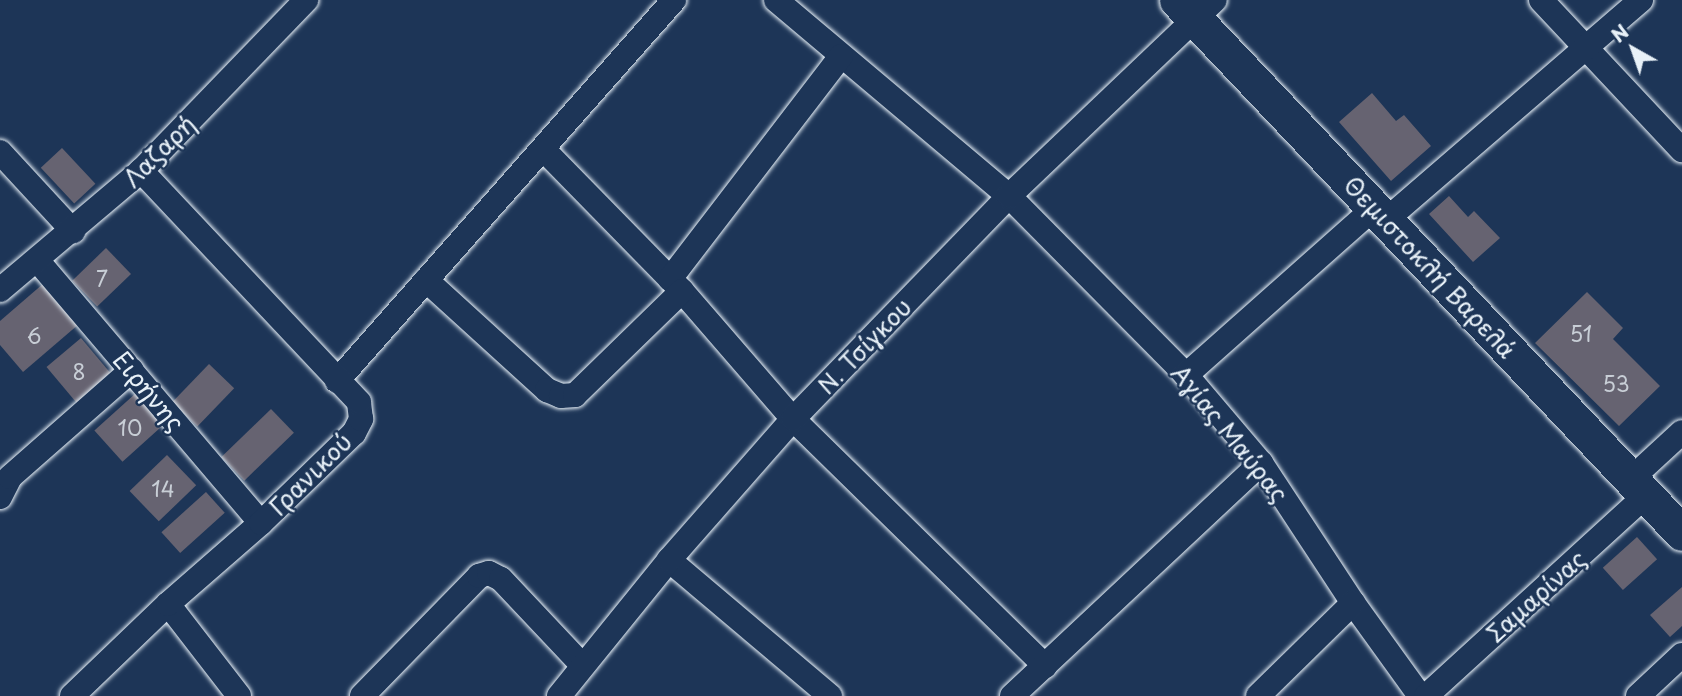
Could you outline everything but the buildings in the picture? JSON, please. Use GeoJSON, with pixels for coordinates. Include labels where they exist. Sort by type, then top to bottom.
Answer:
{"type":"FeatureCollection","features":[{"type":"Feature","properties":{"kind":"street","name":"Λαζαρή"},"geometry":{"type":"LineString","coordinates":[[0,290],[141,171],[306,0]]}},
{"type":"Feature","properties":{"kind":"street"},"geometry":{"type":"LineString","coordinates":[[337,381],[674,0]]}},
{"type":"Feature","properties":{"kind":"street","name":"Αγίας Μαύρας"},"geometry":{"type":"LineString","coordinates":[[776,0],[1009,196],[1186,375],[1261,463],[1353,603],[1420,696]]}},
{"type":"Feature","properties":{"kind":"street"},"geometry":{"type":"LineString","coordinates":[[1541,0],[1682,150]]}},
{"type":"Feature","properties":{"kind":"street"},"geometry":{"type":"LineString","coordinates":[[1186,375],[1641,0]]}},
{"type":"Feature","properties":{"kind":"street","name":"Ν. Τσίγκου"},"geometry":{"type":"LineString","coordinates":[[559,696],[669,560],[793,419],[1196,6]]}},
{"type":"Feature","properties":{"kind":"street","name":"Θεμιστοκλή Βαρελά"},"geometry":{"type":"LineString","coordinates":[[1196,6],[1380,214],[1682,533]]}},
{"type":"Feature","properties":{"kind":"street"},"geometry":{"type":"LineString","coordinates":[[426,280],[547,390],[561,396],[575,395],[676,285],[841,56]]}},
{"type":"Feature","properties":{"kind":"street"},"geometry":{"type":"LineString","coordinates":[[544,149],[676,285],[793,419],[1045,666]]}},
{"type":"Feature","properties":{"kind":"street"},"geometry":{"type":"LineString","coordinates":[[0,152],[73,230]]}},
{"type":"Feature","properties":{"kind":"street","name":"Γρανικού"},"geometry":{"type":"LineString","coordinates":[[72,696],[168,604],[261,523],[354,433],[361,419],[359,402],[141,171]]}},
{"type":"Feature","properties":{"kind":"street","name":"Ειρήνης"},"geometry":{"type":"LineString","coordinates":[[37,260],[261,523]]}},
{"type":"Feature","properties":{"kind":"street"},"geometry":{"type":"LineString","coordinates":[[0,497],[10,477],[132,370]]}},
{"type":"Feature","properties":{"kind":"street","name":"Σαμαρίνας"},"geometry":{"type":"LineString","coordinates":[[1426,696],[1638,487],[1682,432]]}},
{"type":"Feature","properties":{"kind":"street"},"geometry":{"type":"LineString","coordinates":[[1012,696],[1261,463]]}},
{"type":"Feature","properties":{"kind":"street"},"geometry":{"type":"LineString","coordinates":[[669,560],[830,696]]}},
{"type":"Feature","properties":{"kind":"street"},"geometry":{"type":"LineString","coordinates":[[362,696],[479,576],[489,573],[501,579],[582,665]]}},
{"type":"Feature","properties":{"kind":"street"},"geometry":{"type":"LineString","coordinates":[[1258,696],[1353,603]]}},
{"type":"Feature","properties":{"kind":"street"},"geometry":{"type":"LineString","coordinates":[[168,604],[239,696]]}},
{"type":"Feature","properties":{"kind":"street"},"geometry":{"type":"LineString","coordinates":[[1638,696],[1682,656]]}}]}
